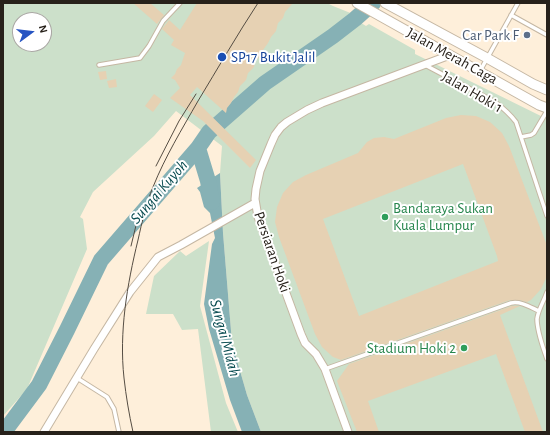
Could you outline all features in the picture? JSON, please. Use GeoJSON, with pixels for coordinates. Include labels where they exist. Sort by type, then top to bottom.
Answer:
{"type":"FeatureCollection","features":[{"type":"Feature","properties":{"kind":"street","name":"Jalan Merah Caga"},"geometry":{"type":"LineString","coordinates":[[357,3],[539,105],[547,108]]}},
{"type":"Feature","properties":{"kind":"street","name":"Jalan Merah Caga"},"geometry":{"type":"LineString","coordinates":[[384,3],[533,84],[547,90]]}},
{"type":"Feature","properties":{"kind":"street","name":"Persiaran Hoki"},"geometry":{"type":"LineString","coordinates":[[348,432],[325,369],[316,354],[305,343],[301,334],[263,229],[255,203],[255,195],[259,177],[275,135],[287,122],[306,110],[322,103],[450,55]]}},
{"type":"Feature","properties":{"kind":"street"},"geometry":{"type":"LineString","coordinates":[[44,432],[94,348],[130,292],[158,257],[181,246],[255,203]]}},
{"type":"Feature","properties":{"kind":"lane"},"geometry":{"type":"LineString","coordinates":[[99,64],[140,58],[149,46],[163,21],[180,3]]}},
{"type":"Feature","properties":{"kind":"lane"},"geometry":{"type":"LineString","coordinates":[[480,72],[518,3]]}},
{"type":"Feature","properties":{"kind":"lane"},"geometry":{"type":"LineString","coordinates":[[511,15],[547,35]]}},
{"type":"Feature","properties":{"kind":"lane","name":"Jalan Hoki 1"},"geometry":{"type":"LineString","coordinates":[[423,65],[479,93],[501,106],[512,117],[516,122],[547,216]]}},
{"type":"Feature","properties":{"kind":"lane"},"geometry":{"type":"LineString","coordinates":[[520,137],[531,135],[547,111]]}},
{"type":"Feature","properties":{"kind":"lane"},"geometry":{"type":"LineString","coordinates":[[547,292],[537,318],[547,359]]}},
{"type":"Feature","properties":{"kind":"lane"},"geometry":{"type":"LineString","coordinates":[[325,369],[511,303],[520,303],[539,311]]}},
{"type":"Feature","properties":{"kind":"lane"},"geometry":{"type":"LineString","coordinates":[[77,378],[107,397],[114,409],[119,432]]}},
{"type":"Feature","properties":{"kind":"green space","name":"Bandaraya Sukan Kuala Lumpur"},"geometry":{"type":"Polygon","coordinates":[[[3,3],[327,3],[353,14],[350,16],[366,26],[369,24],[415,50],[415,54],[547,119],[547,432],[261,432],[247,395],[232,343],[223,233],[220,173],[222,146],[176,111],[154,136],[93,192],[80,217],[83,219],[87,249],[27,389],[3,416],[3,3]]]}},
{"type":"Feature","properties":{"kind":"green space"},"geometry":{"type":"Polygon","coordinates":[[[209,241],[200,306],[226,403],[238,432],[211,432],[198,329],[182,330],[173,314],[146,314],[154,276],[180,251],[186,256],[209,241]]]}},
{"type":"Feature","properties":{"kind":"water"},"geometry":{"type":"Polygon","coordinates":[[[220,173],[223,233],[232,343],[247,395],[261,432],[242,432],[230,400],[209,329],[204,304],[212,244],[215,238],[210,213],[204,207],[200,192],[197,188],[220,173]]]}},
{"type":"Feature","properties":{"kind":"building"},"geometry":{"type":"Polygon","coordinates":[[[133,3],[150,3],[164,15],[157,24],[133,3]]]}},
{"type":"Feature","properties":{"kind":"building","name":"SP17 Bukit Jalil"},"geometry":{"type":"Polygon","coordinates":[[[197,3],[293,3],[278,23],[276,31],[263,50],[261,56],[255,61],[254,67],[248,73],[246,80],[240,86],[238,92],[227,108],[226,113],[197,87],[190,95],[256,160],[250,168],[203,121],[170,98],[180,88],[175,80],[171,78],[181,65],[185,53],[171,45],[174,40],[162,29],[169,20],[180,30],[197,3]]]}},
{"type":"Feature","properties":{"kind":"building"},"geometry":{"type":"Polygon","coordinates":[[[106,71],[107,79],[100,80],[98,72],[106,71]]]}},
{"type":"Feature","properties":{"kind":"building"},"geometry":{"type":"Polygon","coordinates":[[[116,79],[117,87],[109,88],[107,81],[116,79]]]}},
{"type":"Feature","properties":{"kind":"building"},"geometry":{"type":"Polygon","coordinates":[[[154,94],[162,100],[153,112],[145,106],[154,94]]]}},
{"type":"Feature","properties":{"kind":"building"},"geometry":{"type":"Polygon","coordinates":[[[461,115],[476,116],[490,122],[502,133],[509,146],[546,243],[547,276],[541,289],[531,300],[527,302],[510,300],[341,360],[333,357],[322,347],[315,334],[279,237],[275,222],[277,207],[283,193],[293,182],[306,175],[358,153],[367,142],[374,138],[384,137],[394,139],[446,118],[461,115]],[[463,164],[323,219],[359,316],[498,261],[463,164]]]}},
{"type":"Feature","properties":{"kind":"building"},"geometry":{"type":"Polygon","coordinates":[[[512,306],[520,306],[500,315],[543,432],[525,432],[496,354],[368,401],[379,432],[357,432],[337,381],[349,364],[512,306]]]}},
{"type":"Feature","properties":{"kind":"waterway","name":"Sungai Kuyoh"},"geometry":{"type":"LineString","coordinates":[[4,432],[39,385],[101,260],[198,148],[209,132],[265,83],[333,36],[373,3]]}},
{"type":"Feature","properties":{"kind":"waterway","name":"Sungai Midah"},"geometry":{"type":"LineString","coordinates":[[198,148],[208,181],[212,202]]}},
{"type":"Feature","properties":{"kind":"tram line"},"geometry":{"type":"LineString","coordinates":[[133,432],[124,378],[123,326],[130,274],[146,206],[158,176],[174,143],[235,39],[258,3]]}},
{"type":"Feature","properties":{"kind":"tram line"},"geometry":{"type":"LineString","coordinates":[[156,166],[179,121],[196,94]]}},
{"type":"Feature","properties":{"kind":"tram line"},"geometry":{"type":"LineString","coordinates":[[131,246],[140,209]]}},
{"type":"Feature","properties":{"kind":"place","name":"Car Park F"},"geometry":{"type":"Point","coordinates":[527,35]}},
{"type":"Feature","properties":{"kind":"place","name":"SP17 Bukit Jalil"},"geometry":{"type":"Point","coordinates":[222,57]}},
{"type":"Feature","properties":{"kind":"place","name":"Bandaraya Sukan Kuala Lumpur"},"geometry":{"type":"Point","coordinates":[385,217]}},
{"type":"Feature","properties":{"kind":"place","name":"Stadium Hoki 2"},"geometry":{"type":"Point","coordinates":[464,348]}}]}
